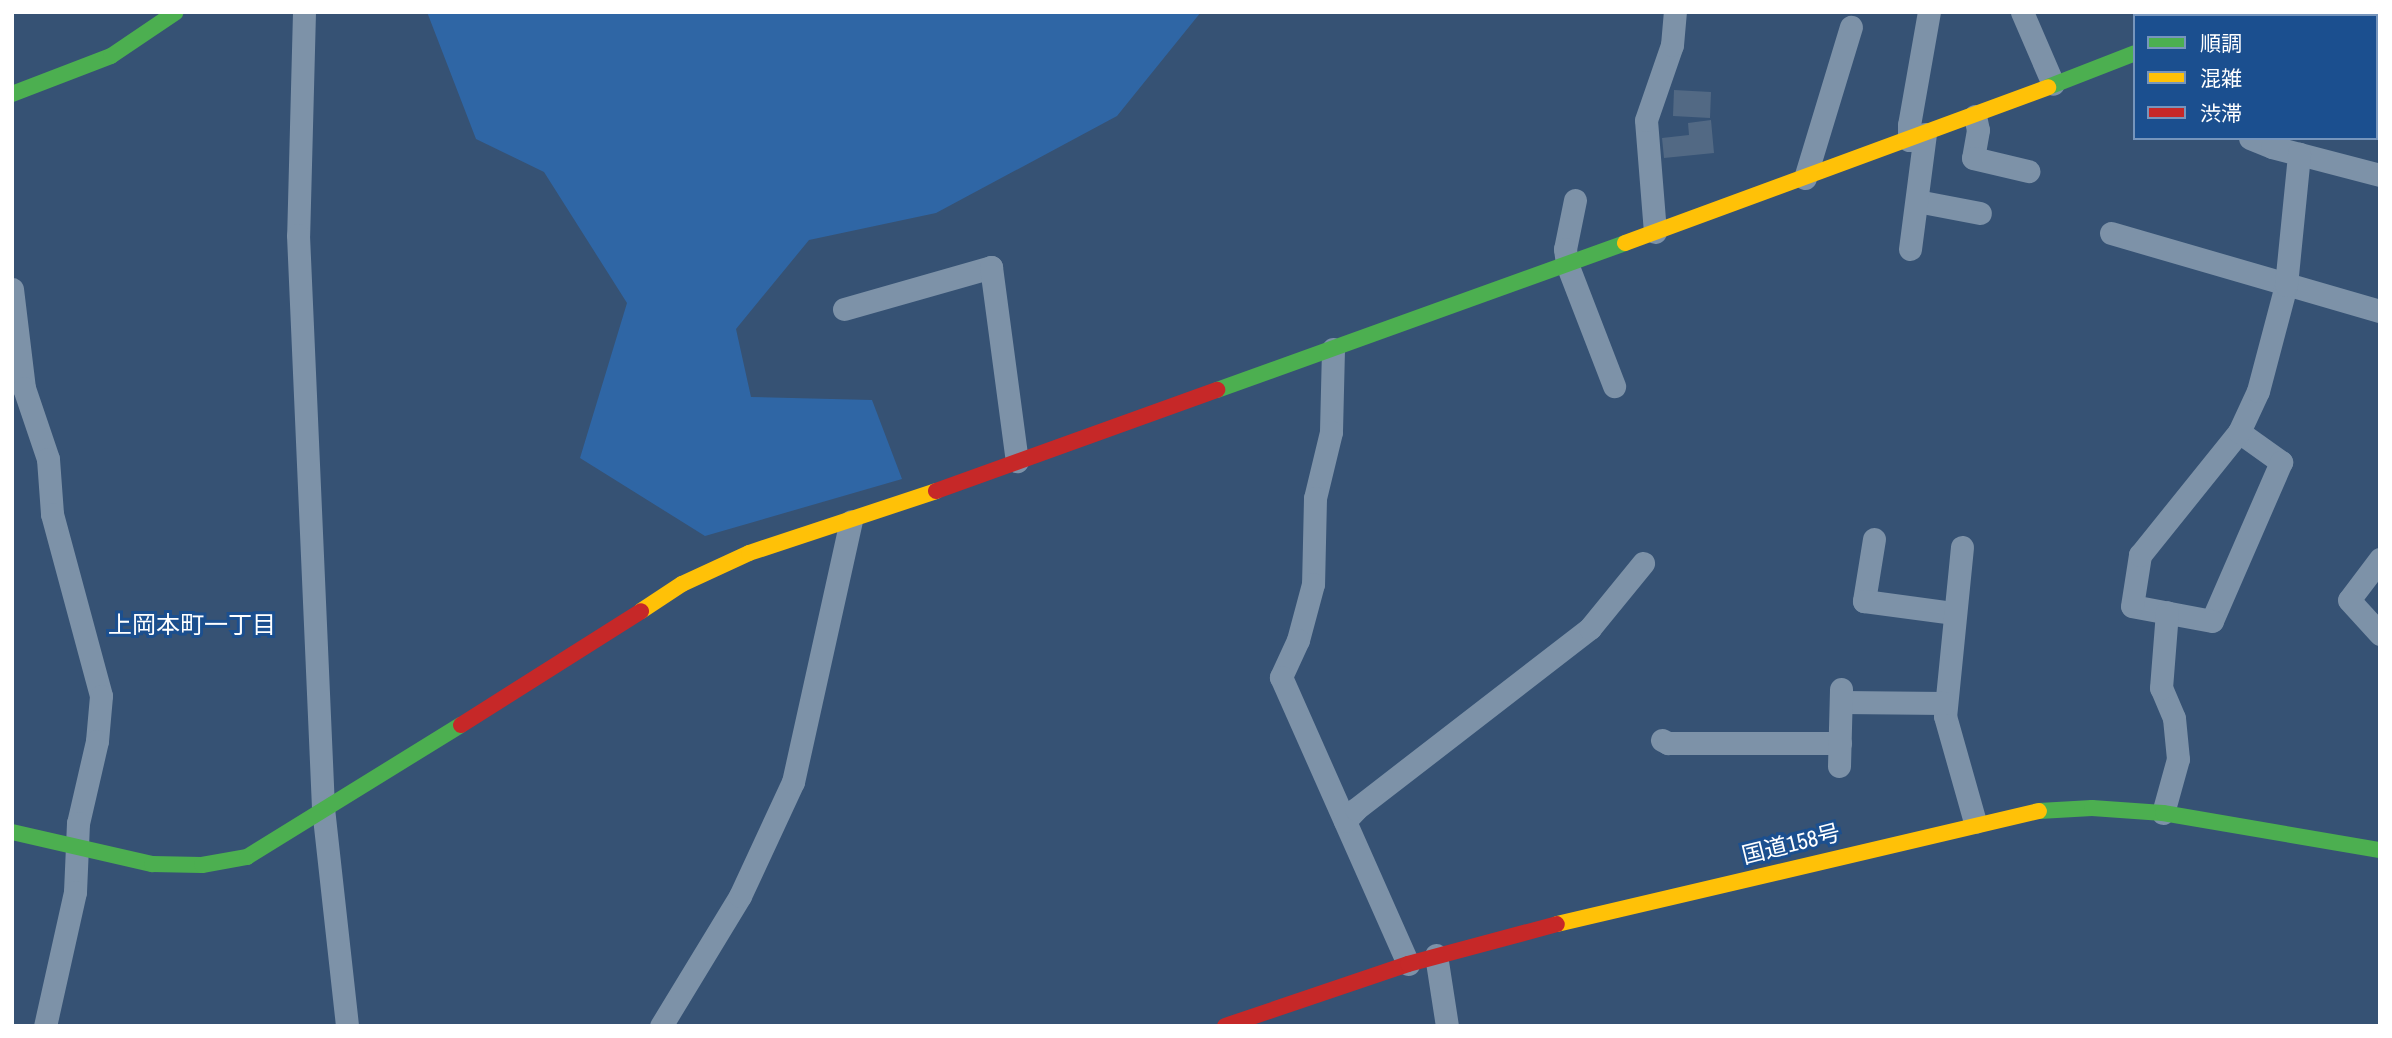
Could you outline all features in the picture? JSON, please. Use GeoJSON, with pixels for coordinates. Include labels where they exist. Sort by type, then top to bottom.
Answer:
{"type":"FeatureCollection","features":[{"type":"Feature","properties":{"kind":"main road"},"geometry":{"type":"LineString","coordinates":[[12,94],[111,56],[176,12]]}},
{"type":"Feature","properties":{"kind":"main road"},"geometry":{"type":"LineString","coordinates":[[12,832],[152,864],[202,865],[247,857],[559,664],[682,584],[749,553],[851,521],[1332,349],[1975,116],[2133,54]]}},
{"type":"Feature","properties":{"kind":"main road","name":"国道158号"},"geometry":{"type":"LineString","coordinates":[[1225,1026],[1436,955],[1505,936],[1975,822],[2058,808],[2163,813],[2380,849]]}},
{"type":"Feature","properties":{"kind":"street"},"geometry":{"type":"LineString","coordinates":[[304,12],[298,235],[323,808],[347,1026]]}},
{"type":"Feature","properties":{"kind":"street"},"geometry":{"type":"LineString","coordinates":[[1655,232],[1646,120],[1671,45],[1675,12]]}},
{"type":"Feature","properties":{"kind":"street"},"geometry":{"type":"LineString","coordinates":[[1910,249],[1917,201],[1917,137],[1909,125],[1928,12]]}},
{"type":"Feature","properties":{"kind":"street"},"geometry":{"type":"LineString","coordinates":[[2022,12],[2053,84]]}},
{"type":"Feature","properties":{"kind":"street"},"geometry":{"type":"LineString","coordinates":[[1805,178],[1851,27]]}},
{"type":"Feature","properties":{"kind":"street"},"geometry":{"type":"LineString","coordinates":[[1975,116],[1978,130],[1973,158],[2028,171]]}},
{"type":"Feature","properties":{"kind":"street"},"geometry":{"type":"LineString","coordinates":[[2256,140],[2380,175]]}},
{"type":"Feature","properties":{"kind":"street"},"geometry":{"type":"LineString","coordinates":[[2239,432],[2281,462],[2212,621],[2132,606],[2140,555],[2249,416],[2265,372],[2286,285],[2299,154]]}},
{"type":"Feature","properties":{"kind":"street"},"geometry":{"type":"LineString","coordinates":[[1575,200],[1565,249],[1567,264],[1614,386]]}},
{"type":"Feature","properties":{"kind":"street"},"geometry":{"type":"LineString","coordinates":[[1917,201],[1980,213]]}},
{"type":"Feature","properties":{"kind":"street"},"geometry":{"type":"LineString","coordinates":[[2111,233],[2380,311]]}},
{"type":"Feature","properties":{"kind":"street"},"geometry":{"type":"LineString","coordinates":[[844,309],[991,267],[1017,461]]}},
{"type":"Feature","properties":{"kind":"street"},"geometry":{"type":"LineString","coordinates":[[12,289],[24,388],[48,459],[52,514],[101,696],[97,741],[78,823],[75,892],[45,1026]]}},
{"type":"Feature","properties":{"kind":"street"},"geometry":{"type":"LineString","coordinates":[[1332,349],[1331,432],[1315,498],[1313,584],[1298,639],[1281,677],[1408,964]]}},
{"type":"Feature","properties":{"kind":"street"},"geometry":{"type":"LineString","coordinates":[[661,1026],[740,896],[793,782],[851,521]]}},
{"type":"Feature","properties":{"kind":"street"},"geometry":{"type":"LineString","coordinates":[[1874,539],[1864,601],[1954,612]]}},
{"type":"Feature","properties":{"kind":"street"},"geometry":{"type":"LineString","coordinates":[[1962,547],[1945,716],[1975,822]]}},
{"type":"Feature","properties":{"kind":"street"},"geometry":{"type":"LineString","coordinates":[[2380,559],[2349,600],[2380,634]]}},
{"type":"Feature","properties":{"kind":"street"},"geometry":{"type":"LineString","coordinates":[[1345,821],[1377,793],[1590,628],[1643,563]]}},
{"type":"Feature","properties":{"kind":"street"},"geometry":{"type":"LineString","coordinates":[[2163,813],[2178,759],[2174,718],[2161,688],[2167,612]]}},
{"type":"Feature","properties":{"kind":"street"},"geometry":{"type":"LineString","coordinates":[[1662,740],[1668,743],[1840,754],[1841,695],[1945,703]]}},
{"type":"Feature","properties":{"kind":"street"},"geometry":{"type":"LineString","coordinates":[[1436,955],[1447,1026]]}},
{"type":"Feature","properties":{"kind":"shaded area"},"geometry":{"type":"Polygon","coordinates":[[[427,12],[1201,12],[1117,116],[936,213],[809,240],[736,329],[751,397],[872,400],[902,479],[705,536],[580,458],[627,303],[544,172],[476,139],[427,12]]]}},
{"type":"Feature","properties":{"kind":"building"},"geometry":{"type":"Polygon","coordinates":[[[1674,90],[1711,92],[1710,118],[1673,116],[1674,90]]]}},
{"type":"Feature","properties":{"kind":"building"},"geometry":{"type":"Polygon","coordinates":[[[1711,120],[1714,153],[1664,158],[1662,138],[1689,135],[1688,123],[1711,120]]]}},
{"type":"Feature","properties":{"kind":"traffic: fast"},"geometry":{"type":"LineString","coordinates":[[12,94],[111,56],[176,12]]}},
{"type":"Feature","properties":{"kind":"traffic: fast"},"geometry":{"type":"LineString","coordinates":[[2048,87],[2133,54]]}},
{"type":"Feature","properties":{"kind":"traffic: fast"},"geometry":{"type":"LineString","coordinates":[[1217,390],[1625,243]]}},
{"type":"Feature","properties":{"kind":"traffic: fast"},"geometry":{"type":"LineString","coordinates":[[12,832],[152,864],[202,865],[247,857],[461,725]]}},
{"type":"Feature","properties":{"kind":"traffic: fast"},"geometry":{"type":"LineString","coordinates":[[2039,811],[2092,808],[2163,813],[2380,850]]}},
{"type":"Feature","properties":{"kind":"traffic: slow"},"geometry":{"type":"LineString","coordinates":[[1625,243],[2048,87]]}},
{"type":"Feature","properties":{"kind":"traffic: slow"},"geometry":{"type":"LineString","coordinates":[[641,611],[682,584],[749,553],[936,491]]}},
{"type":"Feature","properties":{"kind":"traffic: slow"},"geometry":{"type":"LineString","coordinates":[[1557,924],[2039,811]]}},
{"type":"Feature","properties":{"kind":"traffic: jam"},"geometry":{"type":"LineString","coordinates":[[936,491],[1217,390]]}},
{"type":"Feature","properties":{"kind":"traffic: jam"},"geometry":{"type":"LineString","coordinates":[[461,725],[641,611]]}},
{"type":"Feature","properties":{"kind":"traffic: jam"},"geometry":{"type":"LineString","coordinates":[[1225,1026],[1408,964],[1557,924]]}},
{"type":"Feature","properties":{"kind":"district","name":"上岡本町一丁目"},"geometry":{"type":"Point","coordinates":[192,625]}}]}
